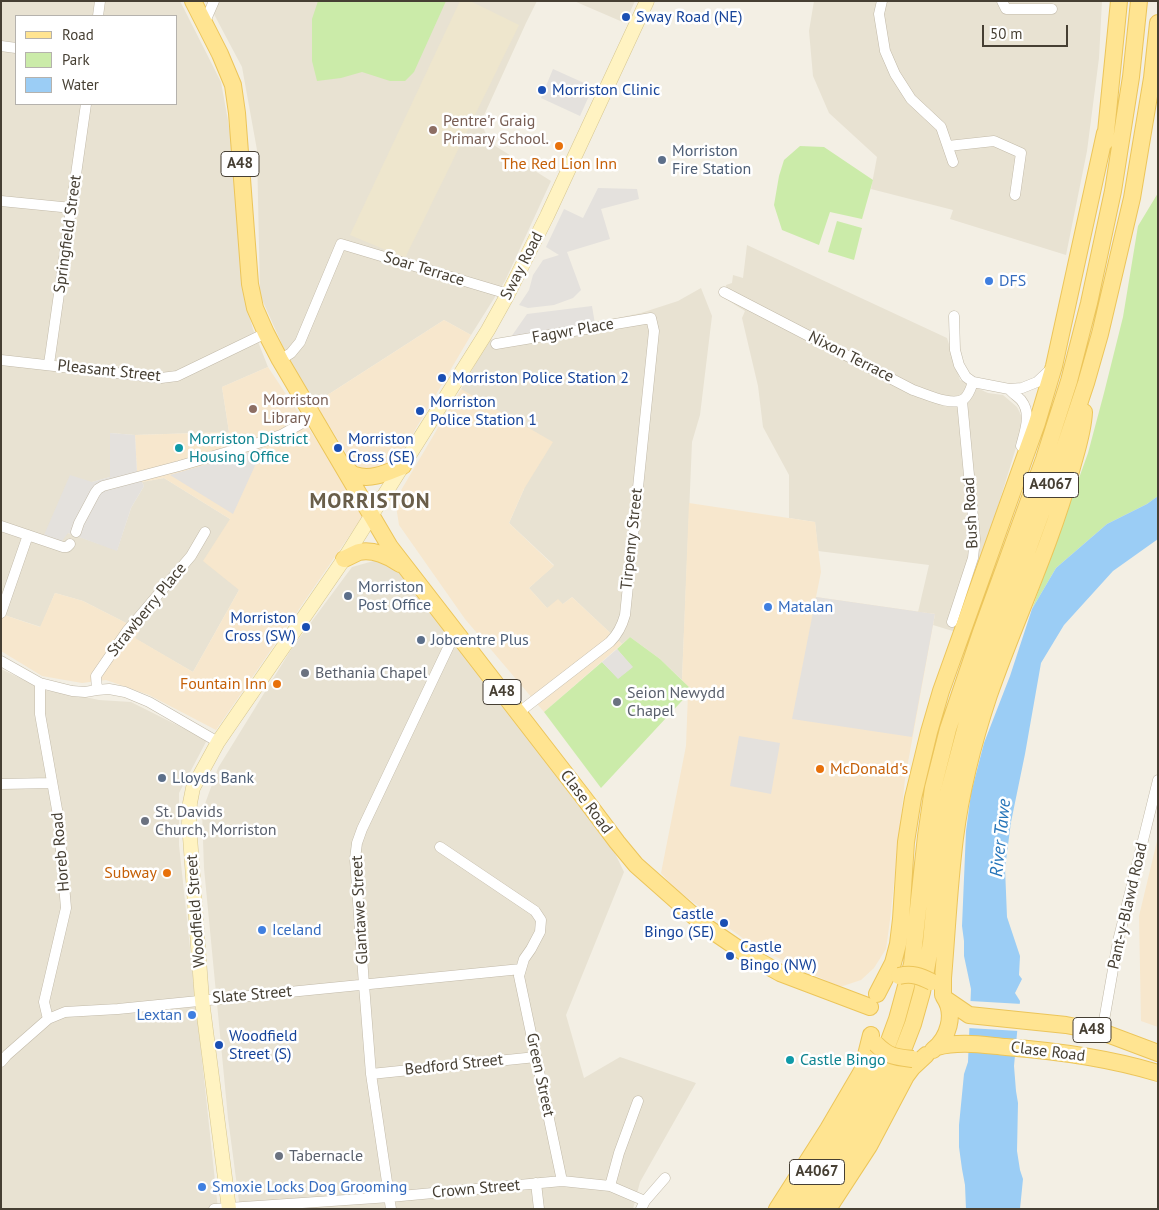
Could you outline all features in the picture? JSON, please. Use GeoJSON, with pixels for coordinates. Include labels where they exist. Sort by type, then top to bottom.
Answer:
{"type":"FeatureCollection","features":[{"type":"Feature","properties":{"kind":"main road","name":"A48"},"geometry":{"type":"LineString","coordinates":[[193,1],[220,54],[232,85],[237,113],[250,284],[255,308],[280,360],[372,516]]}},
{"type":"Feature","properties":{"kind":"main road","name":"Sway Road"},"geometry":{"type":"LineString","coordinates":[[372,516],[508,294],[547,216],[647,1]]}},
{"type":"Feature","properties":{"kind":"main road"},"geometry":{"type":"LineString","coordinates":[[1089,304],[1119,1]]}},
{"type":"Feature","properties":{"kind":"main road","name":"A4067"},"geometry":{"type":"LineString","coordinates":[[794,1209],[860,1103],[886,1049],[897,1019],[912,964],[933,788],[948,729],[1044,459],[1069,381],[1089,304],[1114,181],[1131,77],[1139,1]]}},
{"type":"Feature","properties":{"kind":"main road","name":"A4067"},"geometry":{"type":"LineString","coordinates":[[812,1209],[874,1109],[901,1055],[913,1024],[922,992],[931,943],[941,835],[949,790],[964,732],[987,662],[1059,464],[1100,334],[1130,206],[1152,78],[1158,23]]}},
{"type":"Feature","properties":{"kind":"main road"},"geometry":{"type":"LineString","coordinates":[[1152,78],[1158,47]]}},
{"type":"Feature","properties":{"kind":"main road"},"geometry":{"type":"LineString","coordinates":[[925,1054],[896,1057],[884,1051],[874,1039],[868,1022],[873,1000],[893,963],[898,944],[902,919],[906,842],[913,798],[929,732],[944,683],[1037,423],[1054,366],[1106,133]]}},
{"type":"Feature","properties":{"kind":"main road"},"geometry":{"type":"LineString","coordinates":[[828,1209],[869,1146],[906,1076],[946,1033],[950,1013],[945,997],[943,978],[954,846],[964,791],[975,743],[989,696],[1014,627],[1042,560],[1064,496],[1083,427],[1086,383]]}},
{"type":"Feature","properties":{"kind":"main road"},"geometry":{"type":"LineString","coordinates":[[338,459],[354,475],[370,477],[403,466]]}},
{"type":"Feature","properties":{"kind":"main road","name":"Clase Road"},"geometry":{"type":"LineString","coordinates":[[372,516],[390,547],[617,842],[652,879],[705,926],[746,954],[780,973],[873,1000]]}},
{"type":"Feature","properties":{"kind":"main road","name":"Woodfield Street"},"geometry":{"type":"LineString","coordinates":[[229,1208],[202,1000],[189,823],[193,788],[218,742],[372,516]]}},
{"type":"Feature","properties":{"kind":"main road"},"geometry":{"type":"LineString","coordinates":[[344,559],[360,552],[373,552],[390,557],[406,568]]}},
{"type":"Feature","properties":{"kind":"main road"},"geometry":{"type":"LineString","coordinates":[[873,1000],[887,983],[906,974],[920,976],[932,982],[945,997]]}},
{"type":"Feature","properties":{"kind":"main road","name":"Clase Road"},"geometry":{"type":"LineString","coordinates":[[945,997],[969,1015],[1023,1020],[1102,1032],[1158,1053]]}},
{"type":"Feature","properties":{"kind":"main road"},"geometry":{"type":"LineString","coordinates":[[777,1209],[862,1071],[874,1039]]}},
{"type":"Feature","properties":{"kind":"main road","name":"Clase Road"},"geometry":{"type":"LineString","coordinates":[[925,1054],[950,1044],[968,1043],[1085,1056],[1158,1073]]}},
{"type":"Feature","properties":{"kind":"street"},"geometry":{"type":"LineString","coordinates":[[98,15],[100,1]]}},
{"type":"Feature","properties":{"kind":"street"},"geometry":{"type":"LineString","coordinates":[[204,24],[214,1]]}},
{"type":"Feature","properties":{"kind":"street"},"geometry":{"type":"LineString","coordinates":[[882,1],[879,14],[885,51],[895,74],[911,99],[941,127],[953,162]]}},
{"type":"Feature","properties":{"kind":"street"},"geometry":{"type":"LineString","coordinates":[[1002,1],[1006,9],[1052,10]]}},
{"type":"Feature","properties":{"kind":"street"},"geometry":{"type":"LineString","coordinates":[[1,46],[15,48]]}},
{"type":"Feature","properties":{"kind":"street","name":"Springfield Street"},"geometry":{"type":"LineString","coordinates":[[49,364],[86,105]]}},
{"type":"Feature","properties":{"kind":"street"},"geometry":{"type":"LineString","coordinates":[[948,146],[994,141],[1021,153],[1015,195]]}},
{"type":"Feature","properties":{"kind":"street"},"geometry":{"type":"LineString","coordinates":[[1,201],[72,208]]}},
{"type":"Feature","properties":{"kind":"street","name":"Soar Terrace"},"geometry":{"type":"LineString","coordinates":[[280,360],[291,353],[300,342],[341,244],[508,294]]}},
{"type":"Feature","properties":{"kind":"street","name":"Nixon Terrace"},"geometry":{"type":"LineString","coordinates":[[724,292],[913,390],[940,400],[962,401]]}},
{"type":"Feature","properties":{"kind":"street"},"geometry":{"type":"LineString","coordinates":[[954,316],[955,350],[959,366],[966,377],[973,382],[1009,389],[1022,388],[1037,382],[1054,366]]}},
{"type":"Feature","properties":{"kind":"street","name":"Fagwr Place"},"geometry":{"type":"LineString","coordinates":[[496,344],[651,318]]}},
{"type":"Feature","properties":{"kind":"street","name":"Tirpenry Street"},"geometry":{"type":"LineString","coordinates":[[518,713],[610,642],[622,625],[625,615],[654,331],[651,318]]}},
{"type":"Feature","properties":{"kind":"street","name":"Pleasant Street"},"geometry":{"type":"LineString","coordinates":[[1,360],[161,378],[177,376],[266,333]]}},
{"type":"Feature","properties":{"kind":"street"},"geometry":{"type":"LineString","coordinates":[[962,401],[968,395],[973,382]]}},
{"type":"Feature","properties":{"kind":"street"},"geometry":{"type":"LineString","coordinates":[[1004,513],[1028,422],[1026,412],[1020,400],[1009,389]]}},
{"type":"Feature","properties":{"kind":"street","name":"Bush Road"},"geometry":{"type":"LineString","coordinates":[[952,622],[973,558],[975,539],[962,401]]}},
{"type":"Feature","properties":{"kind":"street"},"geometry":{"type":"LineString","coordinates":[[76,532],[95,493],[103,486],[264,441],[281,435],[313,417]]}},
{"type":"Feature","properties":{"kind":"street"},"geometry":{"type":"LineString","coordinates":[[1,526],[63,547],[67,547],[70,544]]}},
{"type":"Feature","properties":{"kind":"street","name":"Strawberry Place"},"geometry":{"type":"LineString","coordinates":[[97,690],[96,676],[127,631],[190,556],[205,532]]}},
{"type":"Feature","properties":{"kind":"street"},"geometry":{"type":"LineString","coordinates":[[1,614],[28,535]]}},
{"type":"Feature","properties":{"kind":"street","name":"Glantawe Street"},"geometry":{"type":"LineString","coordinates":[[391,1209],[372,1074],[364,985],[356,859],[357,843],[374,802],[456,631]]}},
{"type":"Feature","properties":{"kind":"street"},"geometry":{"type":"LineString","coordinates":[[1,661],[40,683],[72,691],[85,692],[109,689],[125,692],[149,702],[218,742]]}},
{"type":"Feature","properties":{"kind":"street","name":"Horeb Road"},"geometry":{"type":"LineString","coordinates":[[40,683],[40,714],[58,815],[66,908],[44,1002],[48,1019]]}},
{"type":"Feature","properties":{"kind":"street","name":"Pant-y-Blawd Road"},"geometry":{"type":"LineString","coordinates":[[1102,1032],[1118,941],[1158,780]]}},
{"type":"Feature","properties":{"kind":"street"},"geometry":{"type":"LineString","coordinates":[[1,784],[52,783]]}},
{"type":"Feature","properties":{"kind":"street"},"geometry":{"type":"LineString","coordinates":[[440,847],[535,911],[541,920],[540,932],[524,959],[521,969]]}},
{"type":"Feature","properties":{"kind":"street","name":"Slate Street"},"geometry":{"type":"LineString","coordinates":[[1,1062],[48,1019],[64,1012],[521,969]]}},
{"type":"Feature","properties":{"kind":"street","name":"Green Street"},"geometry":{"type":"LineString","coordinates":[[521,969],[519,976],[562,1181]]}},
{"type":"Feature","properties":{"kind":"street","name":"Bedford Street"},"geometry":{"type":"LineString","coordinates":[[372,1074],[536,1057]]}},
{"type":"Feature","properties":{"kind":"street"},"geometry":{"type":"LineString","coordinates":[[610,1186],[619,1153],[638,1101]]}},
{"type":"Feature","properties":{"kind":"street"},"geometry":{"type":"LineString","coordinates":[[643,1205],[665,1178]]}},
{"type":"Feature","properties":{"kind":"street","name":"Crown Street"},"geometry":{"type":"LineString","coordinates":[[214,1209],[390,1197],[562,1181],[610,1186],[643,1205]]}},
{"type":"Feature","properties":{"kind":"street"},"geometry":{"type":"LineString","coordinates":[[536,1183],[539,1209]]}},
{"type":"Feature","properties":{"kind":"shaded area"},"geometry":{"type":"Polygon","coordinates":[[[1,1],[180,1],[221,82],[233,148],[244,297],[253,329],[268,367],[222,387],[229,432],[135,435],[110,433],[110,477],[92,482],[68,533],[117,550],[131,508],[144,486],[142,482],[164,478],[230,519],[239,590],[193,672],[134,638],[140,630],[83,601],[55,593],[41,627],[1,614],[1,1]]]}},
{"type":"Feature","properties":{"kind":"shaded area"},"geometry":{"type":"Polygon","coordinates":[[[207,1],[537,1],[481,122],[489,142],[551,181],[505,281],[471,335],[444,320],[315,403],[289,360],[260,295],[257,150],[242,67],[207,1]]]}},
{"type":"Feature","properties":{"kind":"shaded area","name":"Pentre'r Graig Primary School."},"geometry":{"type":"Polygon","coordinates":[[[460,1],[470,1],[519,25],[405,258],[350,235],[460,1]]]}},
{"type":"Feature","properties":{"kind":"shaded area"},"geometry":{"type":"Polygon","coordinates":[[[574,1],[635,1],[625,23],[574,1]]]}},
{"type":"Feature","properties":{"kind":"shaded area"},"geometry":{"type":"Polygon","coordinates":[[[814,1],[1102,1],[1099,58],[1087,151],[1066,255],[950,219],[953,210],[871,189],[877,157],[829,113],[813,76],[809,31],[814,1]]]}},
{"type":"Feature","properties":{"kind":"shaded area"},"geometry":{"type":"Polygon","coordinates":[[[553,69],[593,87],[580,116],[541,98],[553,69]]]}},
{"type":"Feature","properties":{"kind":"shaded area"},"geometry":{"type":"Polygon","coordinates":[[[598,188],[637,189],[639,199],[601,209],[610,239],[567,252],[581,290],[573,298],[554,305],[528,308],[519,305],[529,290],[533,275],[543,260],[559,255],[546,247],[564,209],[583,218],[598,188]]]}},
{"type":"Feature","properties":{"kind":"shaded area"},"geometry":{"type":"Polygon","coordinates":[[[747,245],[947,338],[960,380],[988,393],[1003,395],[1017,407],[1021,415],[1022,428],[992,526],[956,632],[933,625],[935,614],[918,612],[929,565],[818,551],[815,522],[789,518],[789,475],[763,427],[758,386],[742,318],[745,311],[724,298],[726,285],[732,283],[733,275],[743,278],[747,245]]]}},
{"type":"Feature","properties":{"kind":"shaded area"},"geometry":{"type":"Polygon","coordinates":[[[701,288],[712,316],[700,415],[692,442],[682,680],[660,659],[630,637],[622,644],[572,597],[563,604],[547,608],[529,588],[554,565],[509,523],[524,489],[461,389],[489,340],[560,330],[641,313],[678,301],[701,288]]]}},
{"type":"Feature","properties":{"kind":"shaded area"},"geometry":{"type":"Polygon","coordinates":[[[592,306],[595,324],[511,337],[527,314],[592,306]]]}},
{"type":"Feature","properties":{"kind":"shaded area"},"geometry":{"type":"Polygon","coordinates":[[[444,320],[471,335],[395,464],[379,471],[362,468],[351,461],[315,403],[444,320]]]}},
{"type":"Feature","properties":{"kind":"shaded area"},"geometry":{"type":"Polygon","coordinates":[[[268,367],[365,513],[216,730],[149,695],[106,680],[82,683],[42,676],[1,651],[1,614],[40,627],[55,593],[83,601],[140,630],[135,638],[193,672],[239,590],[203,561],[230,519],[164,478],[142,482],[137,473],[135,435],[229,432],[222,387],[268,367]]]}},
{"type":"Feature","properties":{"kind":"shaded area"},"geometry":{"type":"Polygon","coordinates":[[[461,389],[553,442],[524,489],[509,523],[554,566],[529,588],[547,608],[558,599],[563,604],[572,597],[622,644],[544,712],[465,619],[399,525],[396,506],[400,492],[461,389]]]}},
{"type":"Feature","properties":{"kind":"shaded area"},"geometry":{"type":"Polygon","coordinates":[[[110,433],[135,435],[137,473],[144,486],[131,508],[117,551],[68,533],[62,541],[44,535],[70,475],[92,482],[110,477],[110,433]]]}},
{"type":"Feature","properties":{"kind":"shaded area"},"geometry":{"type":"Polygon","coordinates":[[[263,448],[233,514],[170,475],[263,448]]]}},
{"type":"Feature","properties":{"kind":"shaded area"},"geometry":{"type":"Polygon","coordinates":[[[689,503],[815,522],[821,572],[816,597],[935,614],[905,779],[886,949],[874,968],[861,980],[840,987],[755,947],[675,889],[661,873],[686,746],[688,693],[691,690],[682,680],[689,503]]]}},
{"type":"Feature","properties":{"kind":"shaded area"},"geometry":{"type":"Polygon","coordinates":[[[377,560],[402,573],[612,847],[624,872],[566,1015],[584,1078],[620,1057],[696,1083],[640,1182],[633,1209],[240,1209],[228,1118],[204,868],[202,812],[218,768],[292,648],[352,567],[377,560]]]}},
{"type":"Feature","properties":{"kind":"shaded area"},"geometry":{"type":"Polygon","coordinates":[[[816,597],[935,614],[912,737],[792,719],[816,597]]]}},
{"type":"Feature","properties":{"kind":"shaded area"},"geometry":{"type":"Polygon","coordinates":[[[617,649],[633,667],[618,679],[602,662],[617,649]]]}},
{"type":"Feature","properties":{"kind":"shaded area"},"geometry":{"type":"Polygon","coordinates":[[[1,669],[47,691],[62,692],[99,700],[131,702],[207,740],[179,793],[179,845],[218,1209],[1,1209],[1,669]]]}},
{"type":"Feature","properties":{"kind":"shaded area"},"geometry":{"type":"Polygon","coordinates":[[[739,736],[780,743],[771,794],[730,786],[739,736]]]}},
{"type":"Feature","properties":{"kind":"shaded area"},"geometry":{"type":"Polygon","coordinates":[[[1158,837],[1158,1027],[1141,1021],[1139,916],[1158,837]]]}},
{"type":"Feature","properties":{"kind":"green space"},"geometry":{"type":"Polygon","coordinates":[[[318,1],[446,1],[414,72],[405,81],[390,81],[362,72],[341,78],[317,81],[312,61],[312,19],[318,1]]]}},
{"type":"Feature","properties":{"kind":"green space"},"geometry":{"type":"Polygon","coordinates":[[[800,146],[824,147],[873,180],[862,219],[830,212],[819,245],[782,230],[774,205],[784,160],[800,146]]]}},
{"type":"Feature","properties":{"kind":"green space"},"geometry":{"type":"Polygon","coordinates":[[[1158,193],[1158,496],[1147,504],[1107,524],[1056,568],[1032,609],[1088,453],[1123,317],[1138,226],[1158,193]]]}},
{"type":"Feature","properties":{"kind":"green space"},"geometry":{"type":"Polygon","coordinates":[[[837,221],[862,228],[854,260],[828,252],[837,221]]]}},
{"type":"Feature","properties":{"kind":"green space"},"geometry":{"type":"Polygon","coordinates":[[[630,637],[660,659],[692,690],[601,788],[544,712],[602,662],[618,678],[632,667],[617,649],[630,637]]]}},
{"type":"Feature","properties":{"kind":"water","name":"River Tawe"},"geometry":{"type":"Polygon","coordinates":[[[1158,496],[1158,539],[1113,571],[1064,625],[1041,663],[1011,822],[1005,868],[1007,917],[1020,956],[1019,975],[1022,979],[1015,993],[1020,1001],[1014,1066],[1018,1103],[1017,1151],[1023,1179],[1020,1209],[966,1209],[965,1185],[959,1147],[959,1125],[964,1074],[968,1062],[971,989],[964,956],[962,926],[966,831],[971,793],[984,743],[1010,676],[1032,609],[1056,568],[1107,524],[1147,504],[1158,496]]]}},
{"type":"Feature","properties":{"kind":"pier"},"geometry":{"type":"Polygon","coordinates":[[[970,1001],[1022,1004],[1019,1031],[968,1028],[970,1001]]]}},
{"type":"Feature","properties":{"kind":"place","name":"Sway Road (NE)"},"geometry":{"type":"Point","coordinates":[626,17]}},
{"type":"Feature","properties":{"kind":"place","name":"Morriston Clinic"},"geometry":{"type":"Point","coordinates":[542,90]}},
{"type":"Feature","properties":{"kind":"place","name":"Pentre'r Graig Primary School."},"geometry":{"type":"Point","coordinates":[433,130]}},
{"type":"Feature","properties":{"kind":"place","name":"The Red Lion Inn"},"geometry":{"type":"Point","coordinates":[559,146]}},
{"type":"Feature","properties":{"kind":"place","name":"Morriston Fire Station"},"geometry":{"type":"Point","coordinates":[662,160]}},
{"type":"Feature","properties":{"kind":"place","name":"DFS"},"geometry":{"type":"Point","coordinates":[989,281]}},
{"type":"Feature","properties":{"kind":"place","name":"Morriston Police Station 2"},"geometry":{"type":"Point","coordinates":[442,378]}},
{"type":"Feature","properties":{"kind":"place","name":"Morriston Library"},"geometry":{"type":"Point","coordinates":[253,409]}},
{"type":"Feature","properties":{"kind":"place","name":"Morriston Police Station 1"},"geometry":{"type":"Point","coordinates":[420,411]}},
{"type":"Feature","properties":{"kind":"place","name":"Morriston District Housing Office"},"geometry":{"type":"Point","coordinates":[179,448]}},
{"type":"Feature","properties":{"kind":"place","name":"Morriston Cross (SE)"},"geometry":{"type":"Point","coordinates":[338,448]}},
{"type":"Feature","properties":{"kind":"place","name":"Morriston Post Office"},"geometry":{"type":"Point","coordinates":[348,596]}},
{"type":"Feature","properties":{"kind":"place","name":"Matalan"},"geometry":{"type":"Point","coordinates":[768,607]}},
{"type":"Feature","properties":{"kind":"place","name":"Morriston Cross (SW)"},"geometry":{"type":"Point","coordinates":[306,627]}},
{"type":"Feature","properties":{"kind":"place","name":"Jobcentre Plus"},"geometry":{"type":"Point","coordinates":[421,640]}},
{"type":"Feature","properties":{"kind":"place","name":"Bethania Chapel"},"geometry":{"type":"Point","coordinates":[305,673]}},
{"type":"Feature","properties":{"kind":"place","name":"Fountain Inn"},"geometry":{"type":"Point","coordinates":[277,684]}},
{"type":"Feature","properties":{"kind":"place","name":"Seion Newydd Chapel"},"geometry":{"type":"Point","coordinates":[617,702]}},
{"type":"Feature","properties":{"kind":"place","name":"McDonald's"},"geometry":{"type":"Point","coordinates":[820,769]}},
{"type":"Feature","properties":{"kind":"place","name":"Lloyds Bank"},"geometry":{"type":"Point","coordinates":[162,778]}},
{"type":"Feature","properties":{"kind":"place","name":"St. Davids Church, Morriston"},"geometry":{"type":"Point","coordinates":[145,821]}},
{"type":"Feature","properties":{"kind":"place","name":"Subway"},"geometry":{"type":"Point","coordinates":[167,873]}},
{"type":"Feature","properties":{"kind":"place","name":"Castle Bingo (SE)"},"geometry":{"type":"Point","coordinates":[724,923]}},
{"type":"Feature","properties":{"kind":"place","name":"Iceland"},"geometry":{"type":"Point","coordinates":[262,930]}},
{"type":"Feature","properties":{"kind":"place","name":"Castle Bingo (NW)"},"geometry":{"type":"Point","coordinates":[730,956]}},
{"type":"Feature","properties":{"kind":"place","name":"Lextan"},"geometry":{"type":"Point","coordinates":[192,1015]}},
{"type":"Feature","properties":{"kind":"place","name":"Woodfield Street (S)"},"geometry":{"type":"Point","coordinates":[219,1045]}},
{"type":"Feature","properties":{"kind":"place","name":"Castle Bingo"},"geometry":{"type":"Point","coordinates":[790,1060]}},
{"type":"Feature","properties":{"kind":"place","name":"Tabernacle"},"geometry":{"type":"Point","coordinates":[279,1156]}},
{"type":"Feature","properties":{"kind":"place","name":"Smoxie Locks Dog Grooming"},"geometry":{"type":"Point","coordinates":[202,1187]}},
{"type":"Feature","properties":{"kind":"district","name":"MORRISTON"},"geometry":{"type":"Point","coordinates":[370,502]}}]}
